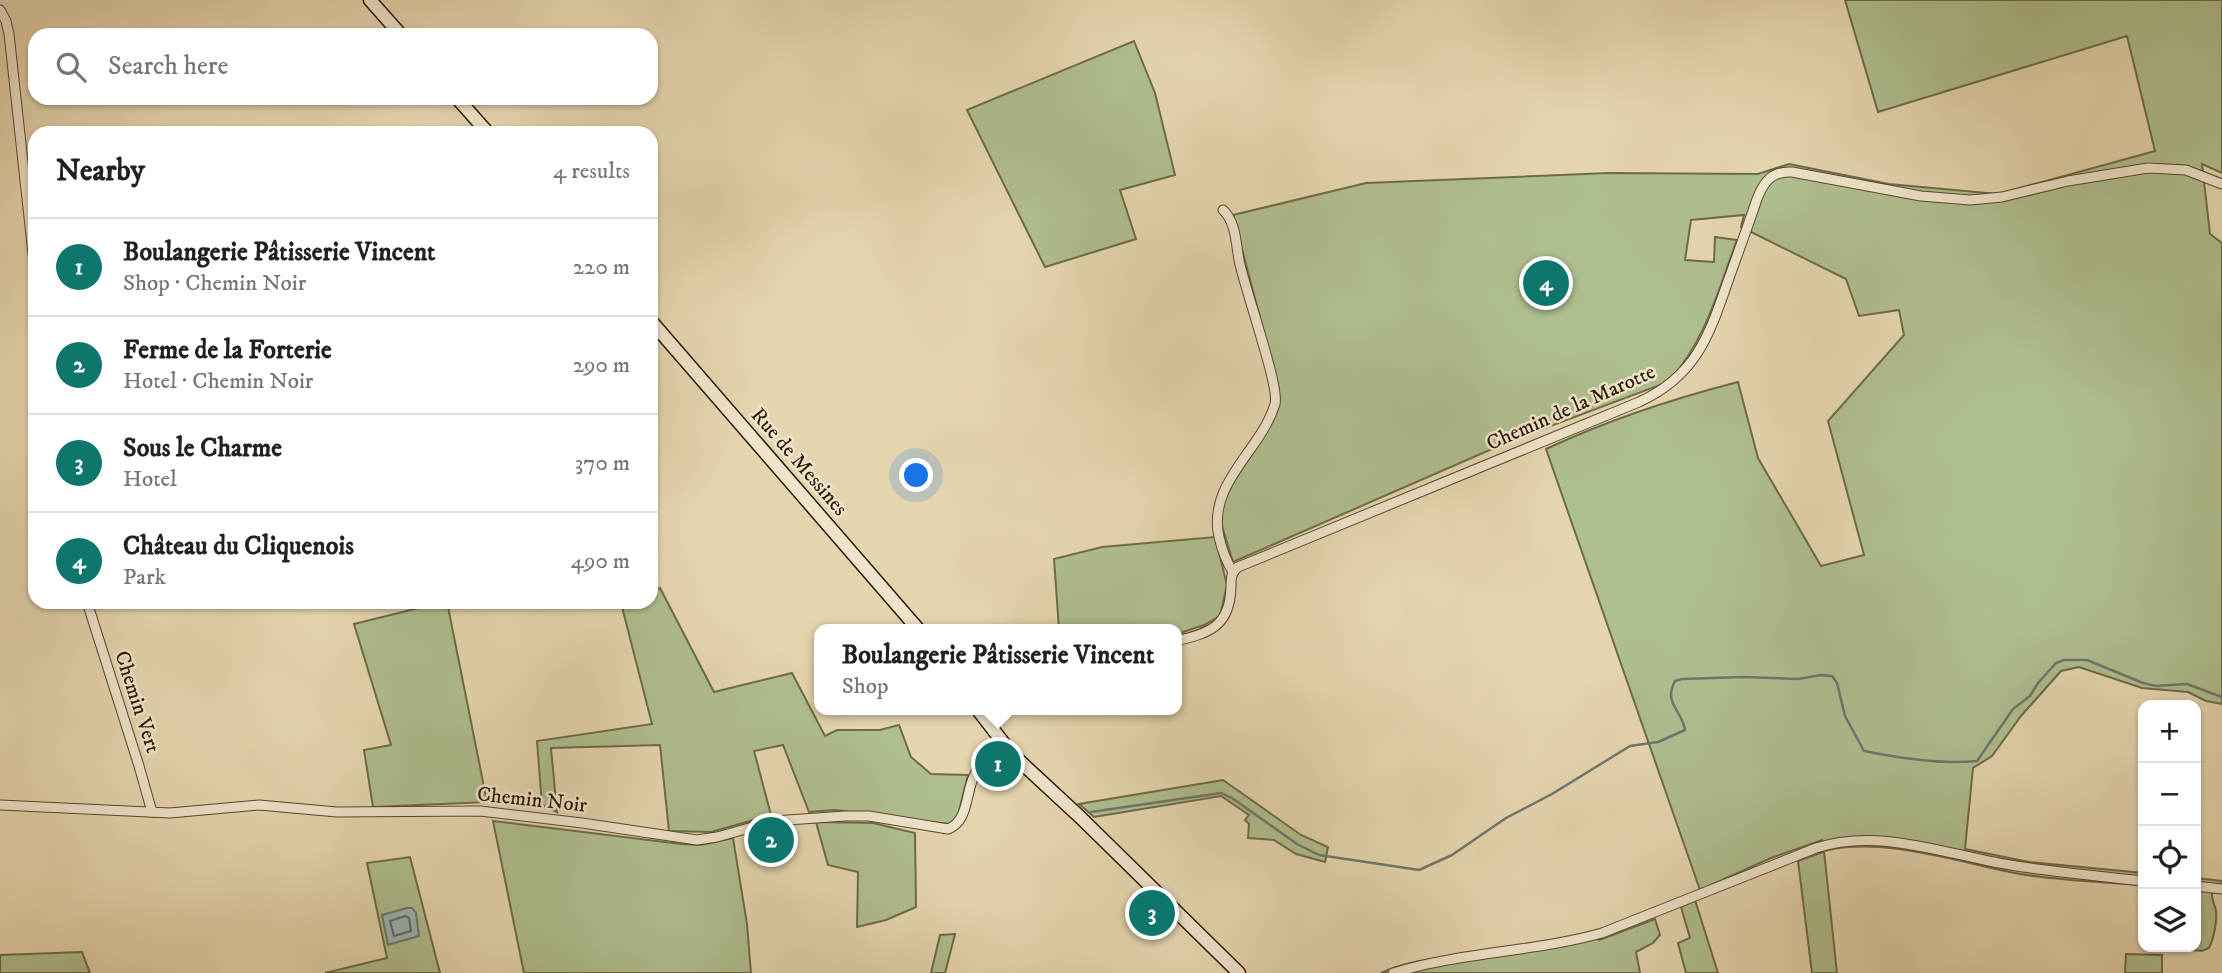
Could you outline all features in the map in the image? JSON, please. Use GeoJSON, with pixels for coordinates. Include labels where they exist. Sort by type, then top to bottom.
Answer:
{"type":"FeatureCollection","features":[{"type":"Feature","properties":{"kind":"main road"},"geometry":{"type":"LineString","coordinates":[[370,0],[395,28]]}},
{"type":"Feature","properties":{"kind":"main road"},"geometry":{"type":"LineString","coordinates":[[463,105],[482,126]]}},
{"type":"Feature","properties":{"kind":"main road","name":"Rue de Messines"},"geometry":{"type":"LineString","coordinates":[[658,329],[914,624]]}},
{"type":"Feature","properties":{"kind":"main road"},"geometry":{"type":"LineString","coordinates":[[982,715],[1020,762],[1239,973]]}},
{"type":"Feature","properties":{"kind":"street"},"geometry":{"type":"LineString","coordinates":[[0,10],[9,34],[28,208]]}},
{"type":"Feature","properties":{"kind":"street","name":"Chemin de la Marotte"},"geometry":{"type":"LineString","coordinates":[[1233,572],[1238,567],[1639,402],[1666,388],[1690,364],[1705,342],[1761,189],[1776,173],[1792,172],[1921,196],[1961,200],[2002,197],[2068,181],[2148,168],[2179,169],[2222,184]]}},
{"type":"Feature","properties":{"kind":"street"},"geometry":{"type":"LineString","coordinates":[[1182,639],[1209,631],[1223,619],[1229,608],[1233,572],[1225,558],[1220,540],[1217,521],[1219,505],[1224,491],[1266,422],[1276,399],[1232,226],[1223,210]]}},
{"type":"Feature","properties":{"kind":"street","name":"Chemin Vert"},"geometry":{"type":"LineString","coordinates":[[89,609],[152,812]]}},
{"type":"Feature","properties":{"kind":"street","name":"Chemin Noir"},"geometry":{"type":"LineString","coordinates":[[0,805],[188,813],[259,805],[337,813],[480,811],[571,821],[697,840],[774,821],[852,816],[869,816],[948,829],[956,825],[961,818],[975,774],[998,738]]}},
{"type":"Feature","properties":{"kind":"street"},"geometry":{"type":"LineString","coordinates":[[1392,973],[1438,962],[1602,933],[1816,848],[1844,841],[1891,842],[2025,868],[2138,880]]}},
{"type":"Feature","properties":{"kind":"street"},"geometry":{"type":"LineString","coordinates":[[2201,887],[2222,889]]}},
{"type":"Feature","properties":{"kind":"green space"},"geometry":{"type":"Polygon","coordinates":[[[1845,0],[2222,0],[2222,173],[2202,164],[2210,234],[2222,243],[2222,704],[2206,701],[2188,692],[2142,688],[2079,667],[2061,671],[2021,716],[1992,756],[1973,768],[1965,849],[2029,862],[2138,873],[2138,885],[2035,876],[1897,849],[1847,847],[1824,851],[1837,973],[1812,973],[1798,861],[1823,852],[1822,840],[1771,858],[1700,890],[1546,449],[1640,411],[1738,382],[1758,458],[1821,566],[1864,555],[1828,421],[1904,335],[1899,310],[1859,316],[1846,279],[1741,227],[1744,215],[1691,220],[1685,260],[1714,262],[1715,237],[1737,240],[1701,333],[1681,367],[1668,382],[1508,442],[1233,562],[1221,523],[1223,499],[1279,403],[1279,390],[1233,215],[1366,183],[1609,173],[1758,174],[1789,164],[1889,184],[1998,194],[2155,151],[2127,36],[1878,112],[1845,0]]]}},
{"type":"Feature","properties":{"kind":"green space"},"geometry":{"type":"Polygon","coordinates":[[[1134,41],[1155,93],[1175,175],[1120,190],[1136,239],[1045,267],[967,110],[1134,41]]]}},
{"type":"Feature","properties":{"kind":"green space"},"geometry":{"type":"Polygon","coordinates":[[[1215,537],[1227,585],[1220,616],[1182,632],[1182,624],[1059,624],[1054,559],[1102,547],[1215,537]]]}},
{"type":"Feature","properties":{"kind":"green space"},"geometry":{"type":"Polygon","coordinates":[[[658,589],[714,692],[792,673],[825,736],[837,730],[880,730],[899,725],[911,757],[931,774],[968,775],[957,819],[948,824],[835,810],[809,812],[783,745],[754,751],[771,815],[711,832],[669,831],[660,745],[551,748],[557,812],[542,805],[537,741],[652,724],[623,609],[658,609],[658,589]]]}},
{"type":"Feature","properties":{"kind":"green space"},"geometry":{"type":"Polygon","coordinates":[[[415,609],[448,609],[487,802],[373,807],[364,750],[391,745],[354,624],[415,609]]]}},
{"type":"Feature","properties":{"kind":"green space"},"geometry":{"type":"Polygon","coordinates":[[[1223,780],[1301,835],[1328,847],[1325,862],[1296,854],[1274,840],[1248,838],[1249,824],[1245,820],[1249,815],[1221,796],[1094,817],[1079,804],[1223,780]]]}},
{"type":"Feature","properties":{"kind":"green space"},"geometry":{"type":"Polygon","coordinates":[[[493,821],[681,844],[701,845],[733,838],[747,924],[751,973],[524,973],[493,821]]]}},
{"type":"Feature","properties":{"kind":"green space"},"geometry":{"type":"Polygon","coordinates":[[[816,822],[873,823],[915,833],[916,907],[886,920],[857,927],[858,872],[828,865],[816,822]]]}},
{"type":"Feature","properties":{"kind":"green space"},"geometry":{"type":"Polygon","coordinates":[[[410,857],[440,973],[325,973],[387,958],[367,863],[410,857]]]}},
{"type":"Feature","properties":{"kind":"green space"},"geometry":{"type":"Polygon","coordinates":[[[2201,879],[2222,881],[2222,893],[2212,892],[2216,911],[2214,935],[2209,948],[2202,951],[2201,879]]]}},
{"type":"Feature","properties":{"kind":"green space"},"geometry":{"type":"Polygon","coordinates":[[[1695,900],[1718,973],[1686,973],[1678,943],[1690,938],[1681,907],[1695,900]]]}},
{"type":"Feature","properties":{"kind":"green space"},"geometry":{"type":"Polygon","coordinates":[[[1655,919],[1660,935],[1653,943],[1636,952],[1640,973],[1381,973],[1422,960],[1532,945],[1598,930],[1599,940],[1655,919]]]}},
{"type":"Feature","properties":{"kind":"green space"},"geometry":{"type":"Polygon","coordinates":[[[955,934],[945,973],[931,973],[940,935],[955,934]]]}},
{"type":"Feature","properties":{"kind":"green space"},"geometry":{"type":"Polygon","coordinates":[[[82,952],[90,973],[0,973],[0,955],[82,952]]]}},
{"type":"Feature","properties":{"kind":"green space"},"geometry":{"type":"Polygon","coordinates":[[[2126,954],[2162,955],[2162,973],[2125,973],[2126,954]]]}},
{"type":"Feature","properties":{"kind":"water"},"geometry":{"type":"Polygon","coordinates":[[[412,908],[416,913],[419,936],[388,945],[382,915],[412,908]]]}},
{"type":"Feature","properties":{"kind":"waterway"},"geometry":{"type":"LineString","coordinates":[[1091,812],[1221,793],[1297,844],[1319,855],[1419,870],[1452,855],[1506,818],[1552,794],[1630,746],[1658,742],[1685,730],[1671,696],[1675,681],[1682,679],[1798,679],[1832,676],[1837,683],[1845,716],[1864,751],[1949,762],[1977,761],[2013,709],[2030,696],[2056,663],[2064,660],[2087,660],[2143,683],[2156,686],[2187,684],[2222,697]]}},
{"type":"Feature","properties":{"kind":"place","name":"Château du Cliquenois"},"geometry":{"type":"Point","coordinates":[1546,283]}},
{"type":"Feature","properties":{"kind":"place","name":"Boulangerie Pâtisserie Vincent"},"geometry":{"type":"Point","coordinates":[998,764]}},
{"type":"Feature","properties":{"kind":"place","name":"Ferme de la Forterie"},"geometry":{"type":"Point","coordinates":[771,840]}},
{"type":"Feature","properties":{"kind":"place","name":"Sous le Charme"},"geometry":{"type":"Point","coordinates":[1152,913]}}]}
